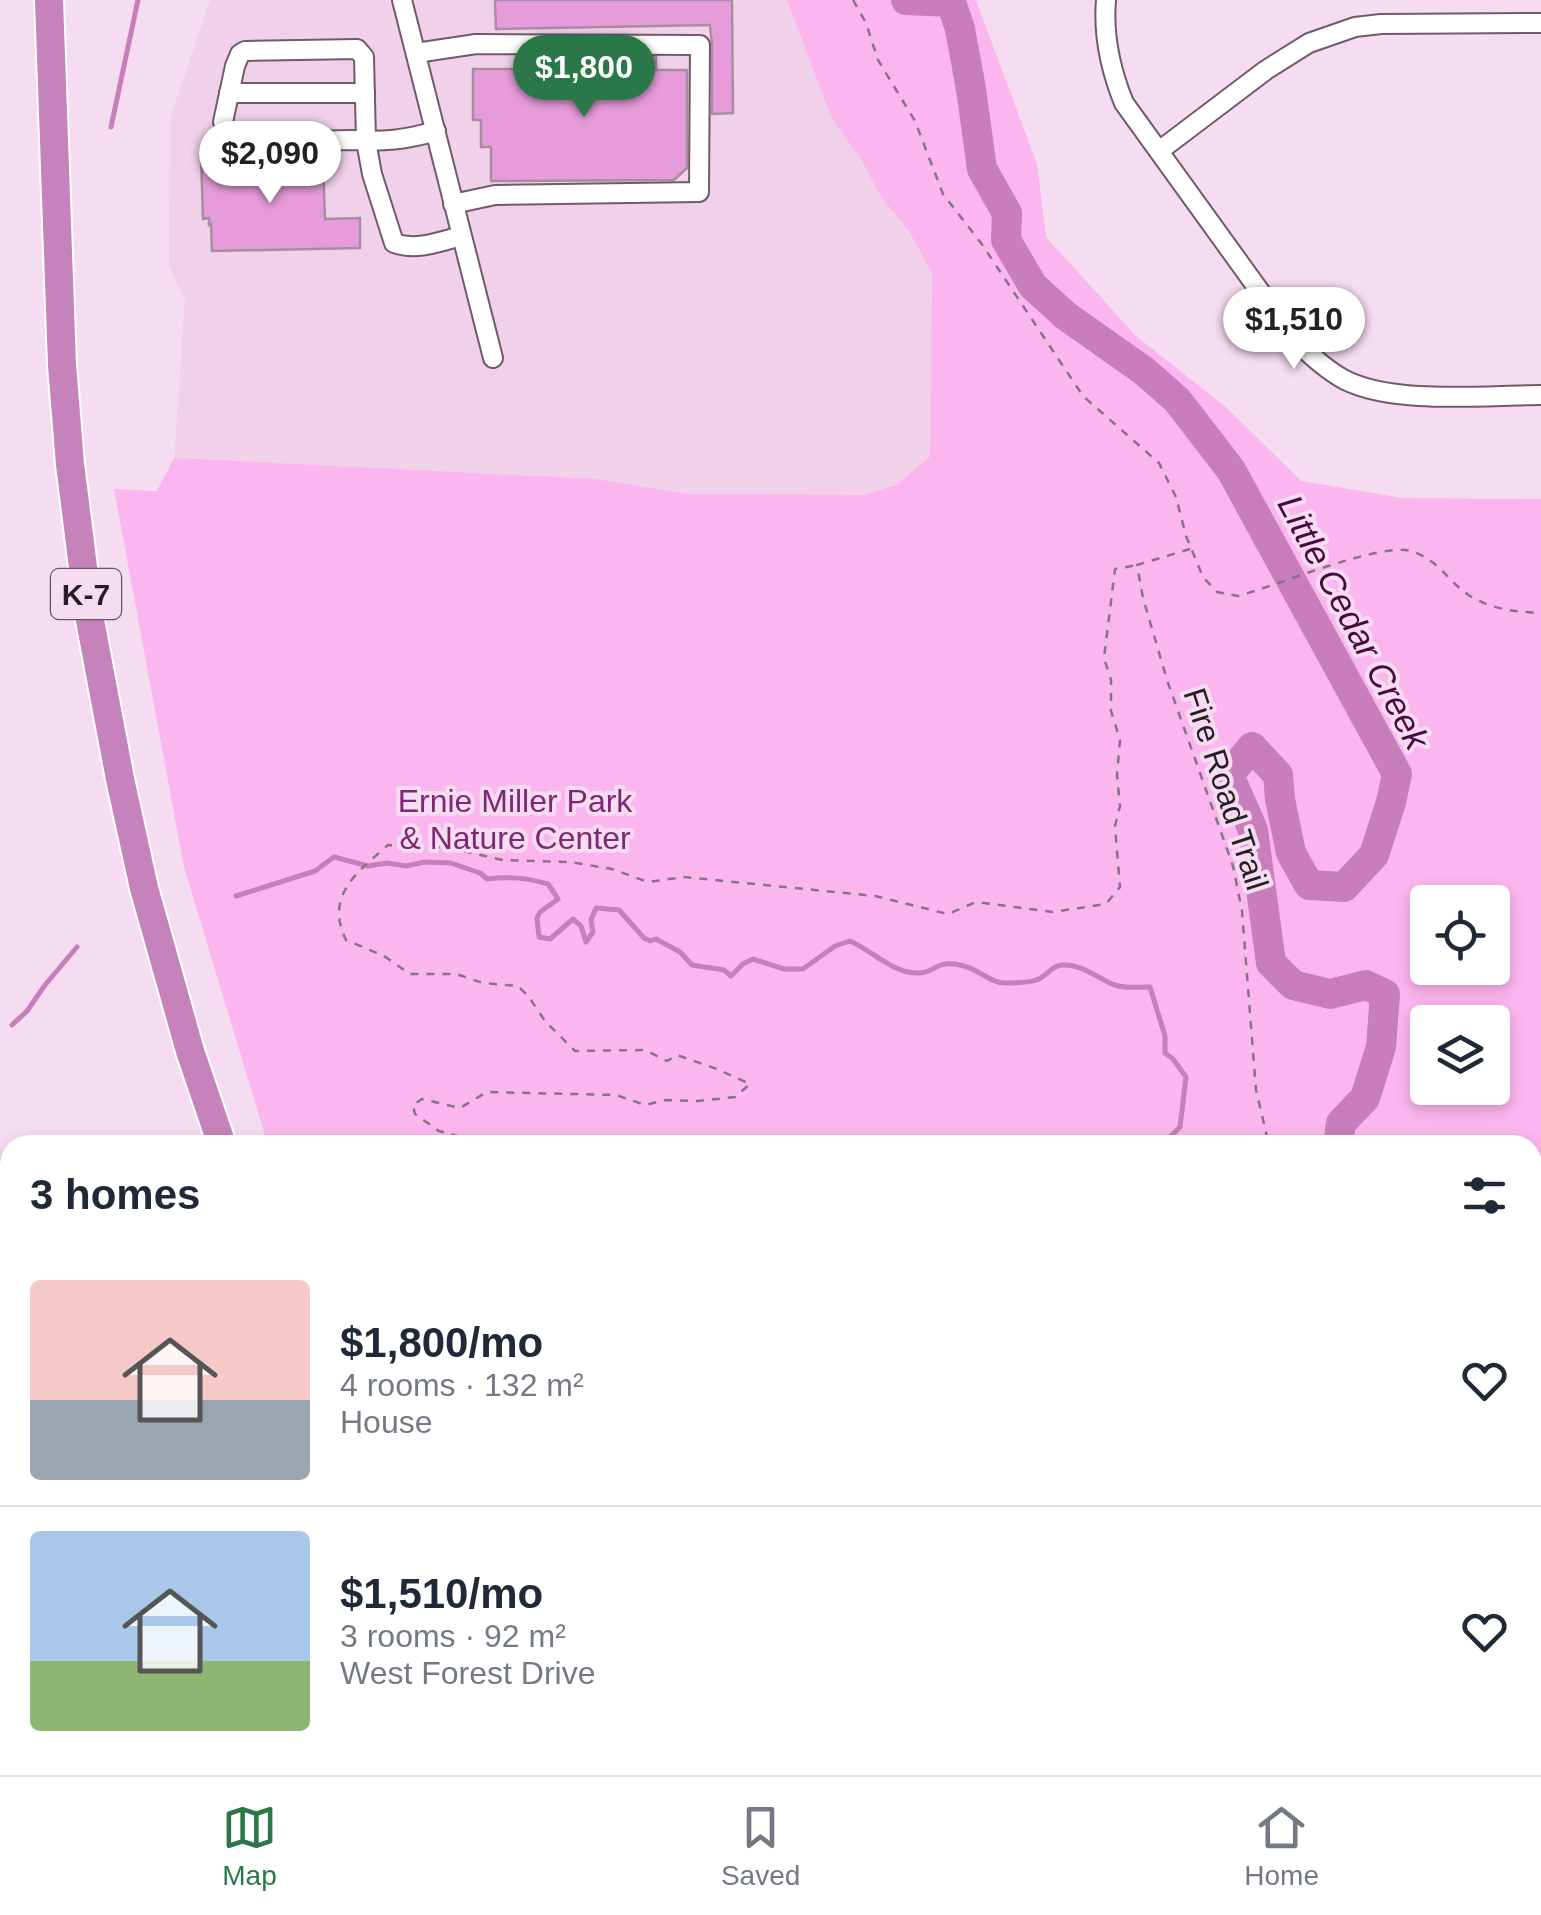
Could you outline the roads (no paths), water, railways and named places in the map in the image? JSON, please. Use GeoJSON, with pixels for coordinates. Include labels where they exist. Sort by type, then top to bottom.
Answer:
{"type":"FeatureCollection","features":[{"type":"Feature","properties":{"kind":"highway","name":"K-7"},"geometry":{"type":"LineString","coordinates":[[49,14],[62,365],[89,615],[144,888],[190,1051],[219,1135]]}},
{"type":"Feature","properties":{"kind":"street"},"geometry":{"type":"LineString","coordinates":[[402,0],[493,358]]}},
{"type":"Feature","properties":{"kind":"street"},"geometry":{"type":"LineString","coordinates":[[1106,0],[1106,33],[1116,84],[1133,118],[1295,340],[1320,364],[1344,380],[1393,394],[1541,395]]}},
{"type":"Feature","properties":{"kind":"street"},"geometry":{"type":"LineString","coordinates":[[1159,151],[1266,70],[1308,43],[1332,34],[1381,24],[1541,23]]}},
{"type":"Feature","properties":{"kind":"street"},"geometry":{"type":"LineString","coordinates":[[416,54],[476,44],[700,45],[700,192],[495,195],[453,204]]}},
{"type":"Feature","properties":{"kind":"street"},"geometry":{"type":"LineString","coordinates":[[436,132],[389,142],[366,141],[237,141],[230,137],[223,122],[236,66],[244,51],[353,49],[362,53],[366,141],[394,243],[421,246],[460,236]]}},
{"type":"Feature","properties":{"kind":"street"},"geometry":{"type":"LineString","coordinates":[[229,93],[365,92]]}},
{"type":"Feature","properties":{"kind":"waterway"},"geometry":{"type":"LineString","coordinates":[[111,127],[138,0]]}},
{"type":"Feature","properties":{"kind":"waterway","name":"Little Cedar Creek"},"geometry":{"type":"LineString","coordinates":[[906,0],[951,2],[960,29],[982,169],[1007,213],[1006,240],[1033,286],[1066,316],[1144,371],[1177,400],[1231,470],[1397,774],[1374,855],[1344,887],[1309,885],[1291,853],[1278,775],[1252,747],[1229,775],[1253,830],[1271,963],[1293,985],[1330,994],[1366,985],[1385,994],[1381,1047],[1365,1098],[1341,1123],[1339,1135]]}},
{"type":"Feature","properties":{"kind":"waterway"},"geometry":{"type":"LineString","coordinates":[[236,896],[315,871],[334,857],[368,866],[451,863],[487,879],[518,878],[548,884],[558,899],[540,912],[539,937],[550,939],[573,919],[581,926],[586,942],[593,932],[591,920],[596,908],[619,910],[644,938],[656,939],[680,952],[692,965],[724,970],[731,976],[753,959],[784,969],[803,969],[835,946],[850,941],[900,970],[922,973],[955,964],[1001,983],[1033,981],[1052,969],[1069,965],[1116,986],[1150,987],[1165,1036],[1165,1053],[1186,1077],[1180,1127],[1172,1135]]}},
{"type":"Feature","properties":{"kind":"waterway"},"geometry":{"type":"LineString","coordinates":[[12,1025],[77,947]]}},
{"type":"Feature","properties":{"kind":"park label","name":"Ernie Miller Park & Nature Center"},"geometry":{"type":"Point","coordinates":[515,820]}}]}
